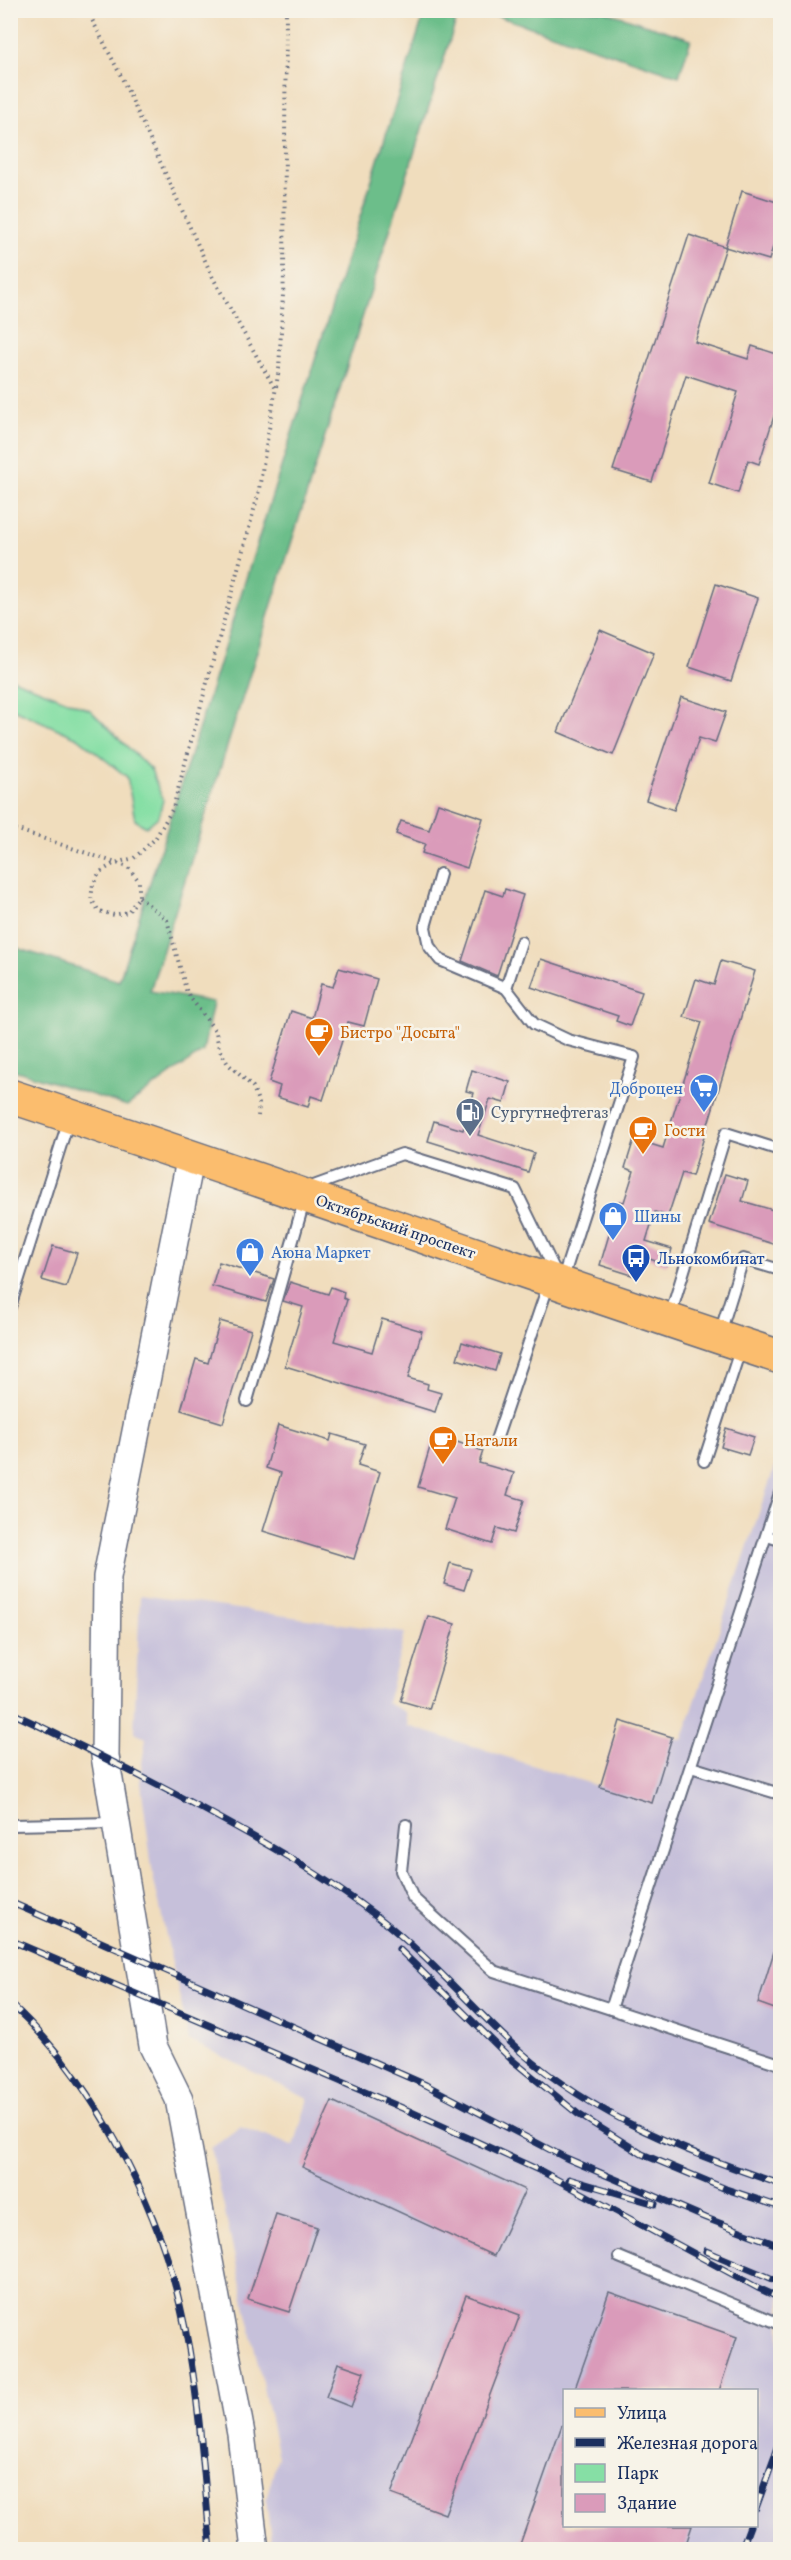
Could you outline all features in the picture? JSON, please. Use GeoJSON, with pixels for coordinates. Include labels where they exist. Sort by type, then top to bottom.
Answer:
{"type":"FeatureCollection","features":[{"type":"Feature","properties":{"kind":"main road","name":"Октябрьский проспект"},"geometry":{"type":"LineString","coordinates":[[10,1096],[780,1357]]}},
{"type":"Feature","properties":{"kind":"street"},"geometry":{"type":"LineString","coordinates":[[191,1156],[107,1577],[105,1756],[153,2046],[179,2099],[241,2434],[255,2550]]}},
{"type":"Feature","properties":{"kind":"lane"},"geometry":{"type":"LineString","coordinates":[[440,874],[425,927],[429,946],[440,960],[506,988],[534,1024],[568,1040],[634,1057],[556,1282],[496,1440]]}},
{"type":"Feature","properties":{"kind":"lane"},"geometry":{"type":"LineString","coordinates":[[506,988],[521,942]]}},
{"type":"Feature","properties":{"kind":"lane"},"geometry":{"type":"LineString","coordinates":[[10,1307],[70,1116]]}},
{"type":"Feature","properties":{"kind":"lane"},"geometry":{"type":"LineString","coordinates":[[669,1320],[726,1133],[780,1150]]}},
{"type":"Feature","properties":{"kind":"lane"},"geometry":{"type":"LineString","coordinates":[[247,1401],[301,1194],[402,1154],[515,1189],[556,1282]]}},
{"type":"Feature","properties":{"kind":"lane"},"geometry":{"type":"LineString","coordinates":[[704,1461],[731,1340],[743,1259],[780,1270]]}},
{"type":"Feature","properties":{"kind":"lane"},"geometry":{"type":"LineString","coordinates":[[611,2009],[780,1493]]}},
{"type":"Feature","properties":{"kind":"lane"},"geometry":{"type":"LineString","coordinates":[[767,1536],[780,1540]]}},
{"type":"Feature","properties":{"kind":"lane"},"geometry":{"type":"LineString","coordinates":[[691,1767],[780,1794]]}},
{"type":"Feature","properties":{"kind":"lane"},"geometry":{"type":"LineString","coordinates":[[10,1825],[116,1823]]}},
{"type":"Feature","properties":{"kind":"lane"},"geometry":{"type":"LineString","coordinates":[[406,1825],[401,1871],[413,1898],[494,1971],[780,2064]]}},
{"type":"Feature","properties":{"kind":"lane"},"geometry":{"type":"LineString","coordinates":[[619,2257],[780,2324]]}},
{"type":"Feature","properties":{"kind":"path"},"geometry":{"type":"LineString","coordinates":[[87,10],[121,76],[213,278],[275,390]]}},
{"type":"Feature","properties":{"kind":"path"},"geometry":{"type":"LineString","coordinates":[[10,826],[115,863],[128,867],[139,881],[139,897],[128,912],[114,915],[99,911],[91,899],[93,885],[100,872],[115,863],[134,858],[154,839],[174,808],[258,495],[275,390],[284,276],[286,10]]}},
{"type":"Feature","properties":{"kind":"path"},"geometry":{"type":"LineString","coordinates":[[139,897],[167,920],[187,993],[216,1032],[219,1049],[228,1064],[253,1088],[259,1104],[258,1116]]}},
{"type":"Feature","properties":{"kind":"shaded area"},"geometry":{"type":"Polygon","coordinates":[[[780,1451],[780,2549],[272,2549],[266,2499],[278,2456],[211,2148],[240,2127],[294,2146],[308,2099],[189,2040],[153,1876],[140,1776],[146,1738],[134,1733],[140,1595],[405,1633],[387,1703],[406,1712],[408,1726],[652,1803],[672,1737],[682,1740],[780,1451]]]}},
{"type":"Feature","properties":{"kind":"green space"},"geometry":{"type":"Polygon","coordinates":[[[425,11],[459,11],[150,991],[213,1002],[203,1051],[127,1106],[11,1069],[11,946],[119,981],[425,11]]]}},
{"type":"Feature","properties":{"kind":"green space"},"geometry":{"type":"Polygon","coordinates":[[[482,11],[604,11],[691,39],[679,76],[482,11]]]}},
{"type":"Feature","properties":{"kind":"green space"},"geometry":{"type":"Polygon","coordinates":[[[10,678],[90,710],[151,770],[163,800],[159,816],[146,827],[135,820],[127,777],[78,738],[11,708],[10,678]]]}},
{"type":"Feature","properties":{"kind":"building"},"geometry":{"type":"Polygon","coordinates":[[[742,191],[780,203],[780,224],[769,260],[725,247],[742,191]]]}},
{"type":"Feature","properties":{"kind":"building"},"geometry":{"type":"Polygon","coordinates":[[[689,235],[726,247],[695,342],[748,359],[752,346],[780,355],[780,397],[759,464],[748,460],[738,493],[709,483],[738,392],[686,375],[652,482],[613,470],[689,235]]]}},
{"type":"Feature","properties":{"kind":"building"},"geometry":{"type":"Polygon","coordinates":[[[716,584],[758,598],[731,681],[689,667],[716,584]]]}},
{"type":"Feature","properties":{"kind":"building"},"geometry":{"type":"Polygon","coordinates":[[[600,630],[654,653],[613,755],[558,732],[600,630]]]}},
{"type":"Feature","properties":{"kind":"building"},"geometry":{"type":"Polygon","coordinates":[[[681,697],[726,712],[715,743],[699,738],[674,810],[646,800],[681,697]]]}},
{"type":"Feature","properties":{"kind":"building"},"geometry":{"type":"Polygon","coordinates":[[[438,803],[483,818],[467,868],[422,853],[425,844],[396,834],[401,821],[429,830],[438,803]]]}},
{"type":"Feature","properties":{"kind":"building"},"geometry":{"type":"Polygon","coordinates":[[[505,889],[523,895],[497,976],[462,961],[485,890],[503,896],[505,889]]]}},
{"type":"Feature","properties":{"kind":"building"},"geometry":{"type":"Polygon","coordinates":[[[541,959],[642,992],[630,1026],[616,1021],[618,1016],[531,987],[541,959]]]}},
{"type":"Feature","properties":{"kind":"building"},"geometry":{"type":"Polygon","coordinates":[[[721,961],[755,971],[692,1176],[682,1173],[668,1216],[655,1212],[646,1241],[672,1249],[667,1265],[641,1256],[635,1276],[600,1265],[619,1201],[624,1202],[634,1171],[625,1168],[634,1139],[663,1148],[702,1022],[684,1017],[696,979],[714,985],[721,961]]]}},
{"type":"Feature","properties":{"kind":"building"},"geometry":{"type":"Polygon","coordinates":[[[339,968],[377,979],[364,1026],[348,1022],[323,1100],[311,1096],[308,1107],[277,1097],[280,1086],[269,1082],[291,1011],[312,1018],[321,984],[333,987],[339,968]]]}},
{"type":"Feature","properties":{"kind":"building"},"geometry":{"type":"Polygon","coordinates":[[[472,1070],[510,1082],[504,1103],[490,1099],[478,1135],[534,1153],[528,1172],[428,1141],[434,1121],[463,1130],[474,1093],[466,1091],[472,1070]]]}},
{"type":"Feature","properties":{"kind":"building"},"geometry":{"type":"Polygon","coordinates":[[[725,1174],[748,1181],[742,1201],[780,1212],[780,1246],[709,1224],[725,1174]]]}},
{"type":"Feature","properties":{"kind":"building"},"geometry":{"type":"Polygon","coordinates":[[[53,1246],[77,1253],[66,1287],[42,1280],[53,1246]]]}},
{"type":"Feature","properties":{"kind":"building"},"geometry":{"type":"Polygon","coordinates":[[[219,1262],[274,1279],[266,1302],[212,1286],[219,1262]]]}},
{"type":"Feature","properties":{"kind":"building"},"geometry":{"type":"Polygon","coordinates":[[[290,1282],[328,1294],[331,1287],[344,1292],[343,1298],[347,1300],[334,1341],[372,1352],[382,1319],[422,1331],[408,1378],[428,1384],[427,1389],[441,1393],[435,1412],[285,1366],[303,1307],[283,1301],[290,1282]]]}},
{"type":"Feature","properties":{"kind":"building"},"geometry":{"type":"Polygon","coordinates":[[[220,1321],[251,1330],[223,1423],[181,1410],[196,1359],[208,1363],[220,1321]]]}},
{"type":"Feature","properties":{"kind":"building"},"geometry":{"type":"Polygon","coordinates":[[[462,1342],[500,1354],[495,1371],[457,1359],[462,1342]]]}},
{"type":"Feature","properties":{"kind":"building"},"geometry":{"type":"Polygon","coordinates":[[[278,1425],[330,1441],[332,1434],[365,1444],[358,1465],[380,1472],[354,1559],[263,1531],[281,1473],[266,1468],[278,1425]]]}},
{"type":"Feature","properties":{"kind":"building"},"geometry":{"type":"Polygon","coordinates":[[[726,1428],[754,1437],[748,1455],[721,1447],[726,1428]]]}},
{"type":"Feature","properties":{"kind":"building"},"geometry":{"type":"Polygon","coordinates":[[[434,1434],[483,1451],[479,1463],[514,1473],[507,1495],[524,1500],[514,1533],[497,1528],[492,1544],[445,1529],[455,1498],[418,1487],[434,1434]]]}},
{"type":"Feature","properties":{"kind":"building"},"geometry":{"type":"Polygon","coordinates":[[[450,1563],[471,1569],[464,1590],[444,1584],[450,1563]]]}},
{"type":"Feature","properties":{"kind":"building"},"geometry":{"type":"Polygon","coordinates":[[[428,1616],[455,1624],[429,1709],[401,1701],[428,1616]]]}},
{"type":"Feature","properties":{"kind":"building"},"geometry":{"type":"Polygon","coordinates":[[[620,1721],[672,1737],[652,1803],[600,1787],[620,1721]]]}},
{"type":"Feature","properties":{"kind":"building"},"geometry":{"type":"Polygon","coordinates":[[[777,1942],[780,1943],[780,2011],[758,2003],[777,1942]]]}},
{"type":"Feature","properties":{"kind":"building"},"geometry":{"type":"Polygon","coordinates":[[[332,2101],[525,2190],[494,2256],[302,2167],[332,2101]]]}},
{"type":"Feature","properties":{"kind":"building"},"geometry":{"type":"Polygon","coordinates":[[[276,2214],[317,2227],[289,2312],[248,2299],[276,2214]]]}},
{"type":"Feature","properties":{"kind":"building"},"geometry":{"type":"Polygon","coordinates":[[[609,2292],[737,2337],[720,2389],[575,2389],[609,2292]]]}},
{"type":"Feature","properties":{"kind":"building"},"geometry":{"type":"Polygon","coordinates":[[[466,2295],[520,2315],[445,2514],[391,2494],[466,2295]]]}},
{"type":"Feature","properties":{"kind":"building"},"geometry":{"type":"Polygon","coordinates":[[[338,2363],[364,2372],[351,2407],[326,2397],[338,2363]]]}},
{"type":"Feature","properties":{"kind":"building"},"geometry":{"type":"Polygon","coordinates":[[[562,2425],[563,2527],[692,2527],[684,2550],[518,2550],[562,2425]]]}},
{"type":"Feature","properties":{"kind":"railway"},"geometry":{"type":"LineString","coordinates":[[10,1712],[203,1809],[336,1887],[397,1932],[521,2052],[549,2075],[580,2095],[644,2131],[712,2160],[780,2184]]}},
{"type":"Feature","properties":{"kind":"railway"},"geometry":{"type":"LineString","coordinates":[[10,1902],[426,2085],[566,2158],[706,2218],[780,2246]]}},
{"type":"Feature","properties":{"kind":"railway"},"geometry":{"type":"LineString","coordinates":[[10,1940],[407,2110],[543,2172],[780,2298]]}},
{"type":"Feature","properties":{"kind":"railway"},"geometry":{"type":"LineString","coordinates":[[399,1949],[512,2060],[578,2114],[642,2154],[726,2189],[780,2207]]}},
{"type":"Feature","properties":{"kind":"railway"},"geometry":{"type":"LineString","coordinates":[[10,2003],[40,2033],[93,2103],[137,2182],[155,2224],[180,2305],[192,2366],[211,2550]]}},
{"type":"Feature","properties":{"kind":"railway"},"geometry":{"type":"LineString","coordinates":[[569,2179],[655,2204]]}},
{"type":"Feature","properties":{"kind":"railway"},"geometry":{"type":"LineString","coordinates":[[706,2251],[780,2282]]}},
{"type":"Feature","properties":{"kind":"railway"},"geometry":{"type":"LineString","coordinates":[[758,2502],[780,2442]]}},
{"type":"Feature","properties":{"kind":"railway"},"geometry":{"type":"LineString","coordinates":[[741,2550],[750,2527]]}},
{"type":"Feature","properties":{"kind":"place","name":"Бистро \"Досыта\""},"geometry":{"type":"Point","coordinates":[319,1058]}},
{"type":"Feature","properties":{"kind":"place","name":"Доброцен"},"geometry":{"type":"Point","coordinates":[704,1114]}},
{"type":"Feature","properties":{"kind":"place","name":"Сургутнефтегаз"},"geometry":{"type":"Point","coordinates":[470,1138]}},
{"type":"Feature","properties":{"kind":"place","name":"Гости"},"geometry":{"type":"Point","coordinates":[643,1156]}},
{"type":"Feature","properties":{"kind":"place","name":"Шины"},"geometry":{"type":"Point","coordinates":[613,1242]}},
{"type":"Feature","properties":{"kind":"place","name":"Аюна Маркет"},"geometry":{"type":"Point","coordinates":[250,1278]}},
{"type":"Feature","properties":{"kind":"place","name":"Льнокомбинат"},"geometry":{"type":"Point","coordinates":[636,1284]}},
{"type":"Feature","properties":{"kind":"place","name":"Натали"},"geometry":{"type":"Point","coordinates":[443,1466]}}]}
